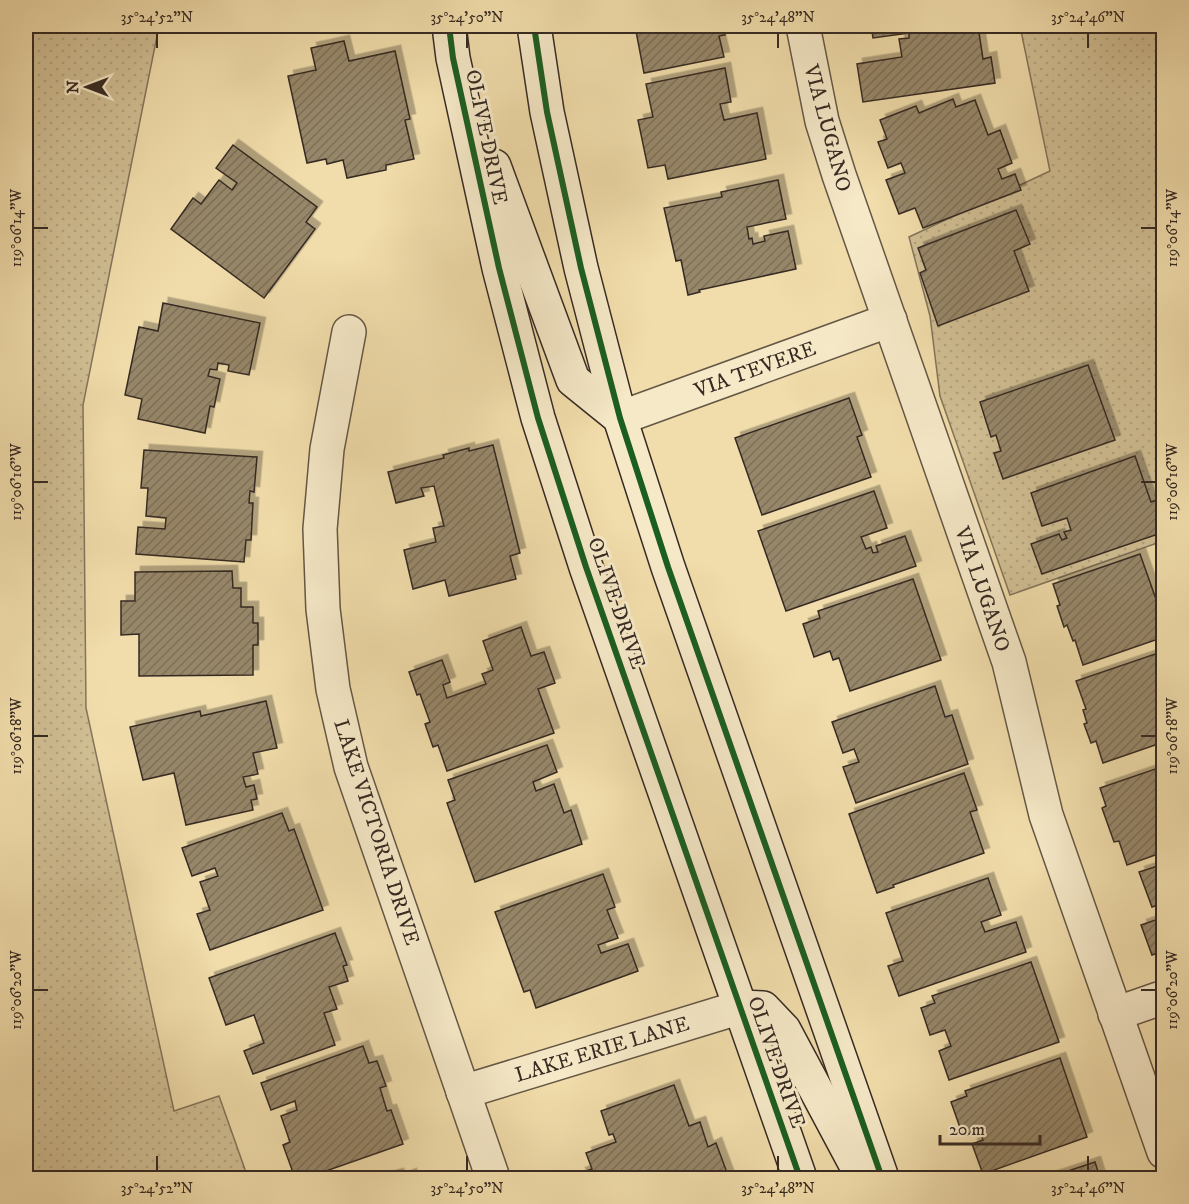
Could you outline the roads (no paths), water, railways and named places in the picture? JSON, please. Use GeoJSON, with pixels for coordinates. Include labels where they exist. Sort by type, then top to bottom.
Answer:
{"type":"FeatureCollection","features":[{"type":"Feature","properties":{"kind":"main road","name":"OLIVE DRIVE"},"geometry":{"type":"LineString","coordinates":[[449,26],[453,58],[498,268],[538,418],[586,567],[801,1179]]}},
{"type":"Feature","properties":{"kind":"main road"},"geometry":{"type":"LineString","coordinates":[[534,26],[547,112],[581,268],[620,418],[668,567],[882,1179]]}},
{"type":"Feature","properties":{"kind":"main road","name":"VIA LUGANO"},"geometry":{"type":"LineString","coordinates":[[803,26],[822,121],[1009,662],[1046,815],[1164,1152]]}},
{"type":"Feature","properties":{"kind":"main road"},"geometry":{"type":"LineString","coordinates":[[453,58],[573,380],[620,418]]}},
{"type":"Feature","properties":{"kind":"main road","name":"VIA TEVERE"},"geometry":{"type":"LineString","coordinates":[[620,418],[890,320]]}},
{"type":"Feature","properties":{"kind":"main road","name":"LAKE VICTORIA DRIVE"},"geometry":{"type":"LineString","coordinates":[[349,332],[327,449],[320,529],[322,609],[333,689],[351,767],[493,1179]]}},
{"type":"Feature","properties":{"kind":"main road"},"geometry":{"type":"LineString","coordinates":[[1115,1014],[1164,997]]}},
{"type":"Feature","properties":{"kind":"main road"},"geometry":{"type":"LineString","coordinates":[[741,1007],[763,1008],[784,1029],[863,1179]]}},
{"type":"Feature","properties":{"kind":"main road","name":"LAKE ERIE LANE"},"geometry":{"type":"LineString","coordinates":[[463,1092],[741,1007]]}}]}
